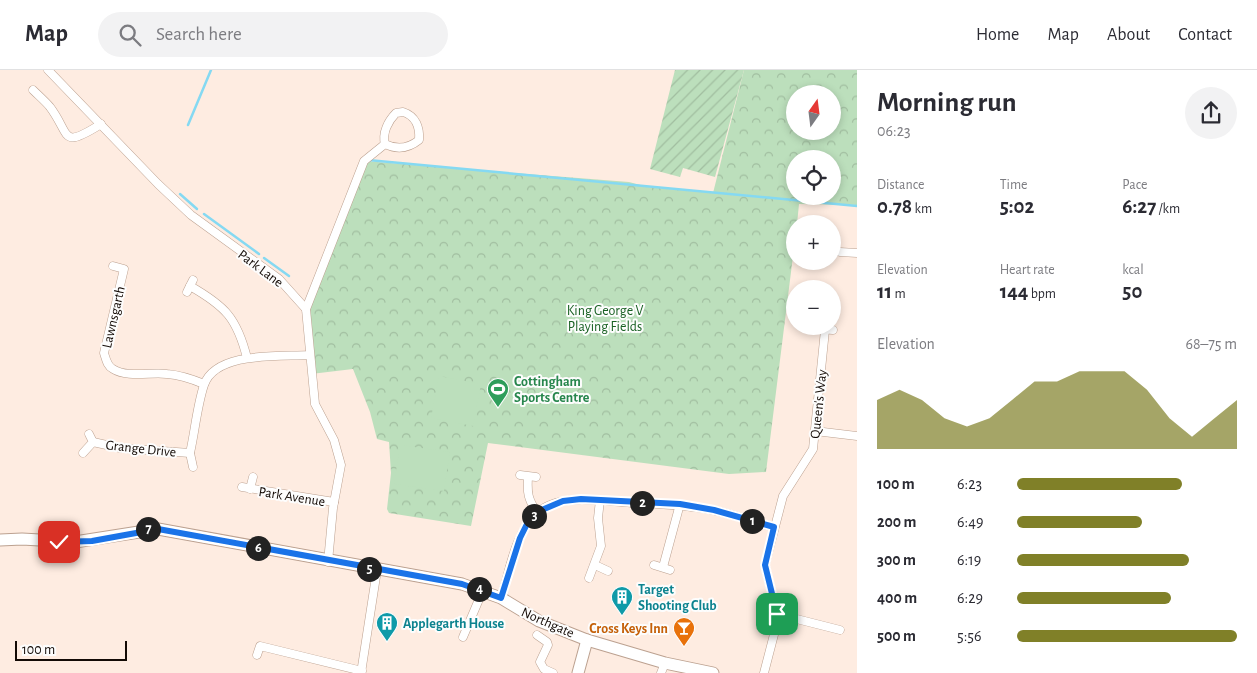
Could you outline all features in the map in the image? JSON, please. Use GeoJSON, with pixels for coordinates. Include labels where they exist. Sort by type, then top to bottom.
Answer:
{"type":"FeatureCollection","features":[{"type":"Feature","properties":{"kind":"street","name":"Park Lane"},"geometry":{"type":"LineString","coordinates":[[48,70],[191,215],[279,279],[306,309]]}},
{"type":"Feature","properties":{"kind":"street"},"geometry":{"type":"LineString","coordinates":[[34,90],[50,108],[64,134],[72,137],[81,137],[101,124]]}},
{"type":"Feature","properties":{"kind":"street"},"geometry":{"type":"LineString","coordinates":[[328,562],[334,502],[341,465],[334,440],[315,404],[306,309],[364,161],[384,144],[386,128],[396,113],[408,114],[417,124],[419,140],[412,146],[401,148],[384,144]]}},
{"type":"Feature","properties":{"kind":"street"},"geometry":{"type":"LineString","coordinates":[[841,253],[857,253]]}},
{"type":"Feature","properties":{"kind":"street","name":"Lawnsgarth"},"geometry":{"type":"LineString","coordinates":[[113,266],[124,269],[104,353],[108,364],[114,370],[132,373],[168,374],[186,377],[204,384]]}},
{"type":"Feature","properties":{"kind":"street"},"geometry":{"type":"LineString","coordinates":[[190,286],[215,301],[233,318],[242,338],[247,358]]}},
{"type":"Feature","properties":{"kind":"street","name":"Queen's Way"},"geometry":{"type":"LineString","coordinates":[[764,673],[777,624],[777,614],[765,565],[783,496],[811,455],[825,335]]}},
{"type":"Feature","properties":{"kind":"street"},"geometry":{"type":"LineString","coordinates":[[204,384],[214,371],[224,364],[247,358],[309,355]]}},
{"type":"Feature","properties":{"kind":"street","name":"Grange Drive"},"geometry":{"type":"LineString","coordinates":[[193,467],[190,453],[204,384]]}},
{"type":"Feature","properties":{"kind":"street"},"geometry":{"type":"LineString","coordinates":[[815,431],[857,436]]}},
{"type":"Feature","properties":{"kind":"street","name":"Grange Drive"},"geometry":{"type":"LineString","coordinates":[[89,434],[93,442]]}},
{"type":"Feature","properties":{"kind":"street","name":"Grange Drive"},"geometry":{"type":"LineString","coordinates":[[93,442],[120,448],[190,453]]}},
{"type":"Feature","properties":{"kind":"street","name":"Grange Drive"},"geometry":{"type":"LineString","coordinates":[[83,452],[93,442]]}},
{"type":"Feature","properties":{"kind":"street"},"geometry":{"type":"LineString","coordinates":[[528,476],[527,493],[529,501],[537,512]]}},
{"type":"Feature","properties":{"kind":"street","name":"Park Avenue"},"geometry":{"type":"LineString","coordinates":[[253,477],[246,488],[334,502]]}},
{"type":"Feature","properties":{"kind":"street"},"geometry":{"type":"LineString","coordinates":[[501,598],[520,538],[537,512],[563,501],[600,500],[680,504],[714,510],[774,527]]}},
{"type":"Feature","properties":{"kind":"street"},"geometry":{"type":"LineString","coordinates":[[589,578],[601,546],[598,518],[600,500]]}},
{"type":"Feature","properties":{"kind":"street"},"geometry":{"type":"LineString","coordinates":[[654,565],[667,568],[680,504]]}},
{"type":"Feature","properties":{"kind":"street","name":"Northgate"},"geometry":{"type":"LineString","coordinates":[[0,540],[32,539],[75,542],[158,529],[328,562],[462,584],[501,598],[539,622],[663,668],[713,673]]}},
{"type":"Feature","properties":{"kind":"street"},"geometry":{"type":"LineString","coordinates":[[595,565],[608,571]]}},
{"type":"Feature","properties":{"kind":"street"},"geometry":{"type":"LineString","coordinates":[[257,655],[260,646],[362,672],[377,570]]}},
{"type":"Feature","properties":{"kind":"street"},"geometry":{"type":"LineString","coordinates":[[463,637],[483,590]]}},
{"type":"Feature","properties":{"kind":"street"},"geometry":{"type":"LineString","coordinates":[[777,614],[840,630]]}},
{"type":"Feature","properties":{"kind":"street"},"geometry":{"type":"LineString","coordinates":[[537,635],[547,642],[548,645],[540,662],[544,669],[553,673]]}},
{"type":"Feature","properties":{"kind":"street"},"geometry":{"type":"LineString","coordinates":[[578,673],[587,640]]}},
{"type":"Feature","properties":{"kind":"green space"},"geometry":{"type":"Polygon","coordinates":[[[675,70],[744,70],[715,177],[683,168],[680,177],[650,169],[675,70]]]}},
{"type":"Feature","properties":{"kind":"green space","name":"King George V Playing Fields"},"geometry":{"type":"Polygon","coordinates":[[[744,70],[857,70],[857,205],[841,205],[841,150],[786,150],[786,205],[799,205],[798,215],[786,215],[786,270],[791,270],[790,280],[786,280],[786,312],[766,472],[729,474],[488,443],[471,526],[389,513],[387,509],[391,473],[389,442],[377,439],[370,412],[353,369],[311,374],[306,309],[365,161],[629,182],[648,187],[713,193],[744,70]]]}},
{"type":"Feature","properties":{"kind":"green space"},"geometry":{"type":"Polygon","coordinates":[[[439,376],[481,384],[473,426],[431,418],[439,376]]]}},
{"type":"Feature","properties":{"kind":"green space"},"geometry":{"type":"Polygon","coordinates":[[[400,445],[450,452],[444,491],[394,484],[400,445]]]}},
{"type":"Feature","properties":{"kind":"waterway"},"geometry":{"type":"LineString","coordinates":[[188,125],[211,70]]}},
{"type":"Feature","properties":{"kind":"waterway"},"geometry":{"type":"LineString","coordinates":[[368,160],[857,206]]}},
{"type":"Feature","properties":{"kind":"waterway"},"geometry":{"type":"LineString","coordinates":[[180,194],[197,209]]}},
{"type":"Feature","properties":{"kind":"waterway"},"geometry":{"type":"LineString","coordinates":[[204,214],[259,254]]}},
{"type":"Feature","properties":{"kind":"waterway"},"geometry":{"type":"LineString","coordinates":[[264,258],[289,276]]}},
{"type":"Feature","properties":{"kind":"place","name":"Cottingham Sports Centre"},"geometry":{"type":"Point","coordinates":[498,408]}},
{"type":"Feature","properties":{"kind":"place","name":"Target Shooting Club"},"geometry":{"type":"Point","coordinates":[622,616]}},
{"type":"Feature","properties":{"kind":"place","name":"Applegarth House"},"geometry":{"type":"Point","coordinates":[387,642]}},
{"type":"Feature","properties":{"kind":"place","name":"Cross Keys Inn"},"geometry":{"type":"Point","coordinates":[684,647]}},
{"type":"Feature","properties":{"kind":"route"},"geometry":{"type":"LineString","coordinates":[[59,542],[92,541],[142,530],[158,529],[275,552],[462,584],[501,598],[520,538],[527,524],[537,512],[563,501],[581,499],[680,504],[714,510],[774,527],[765,565],[777,614]]}}]}
